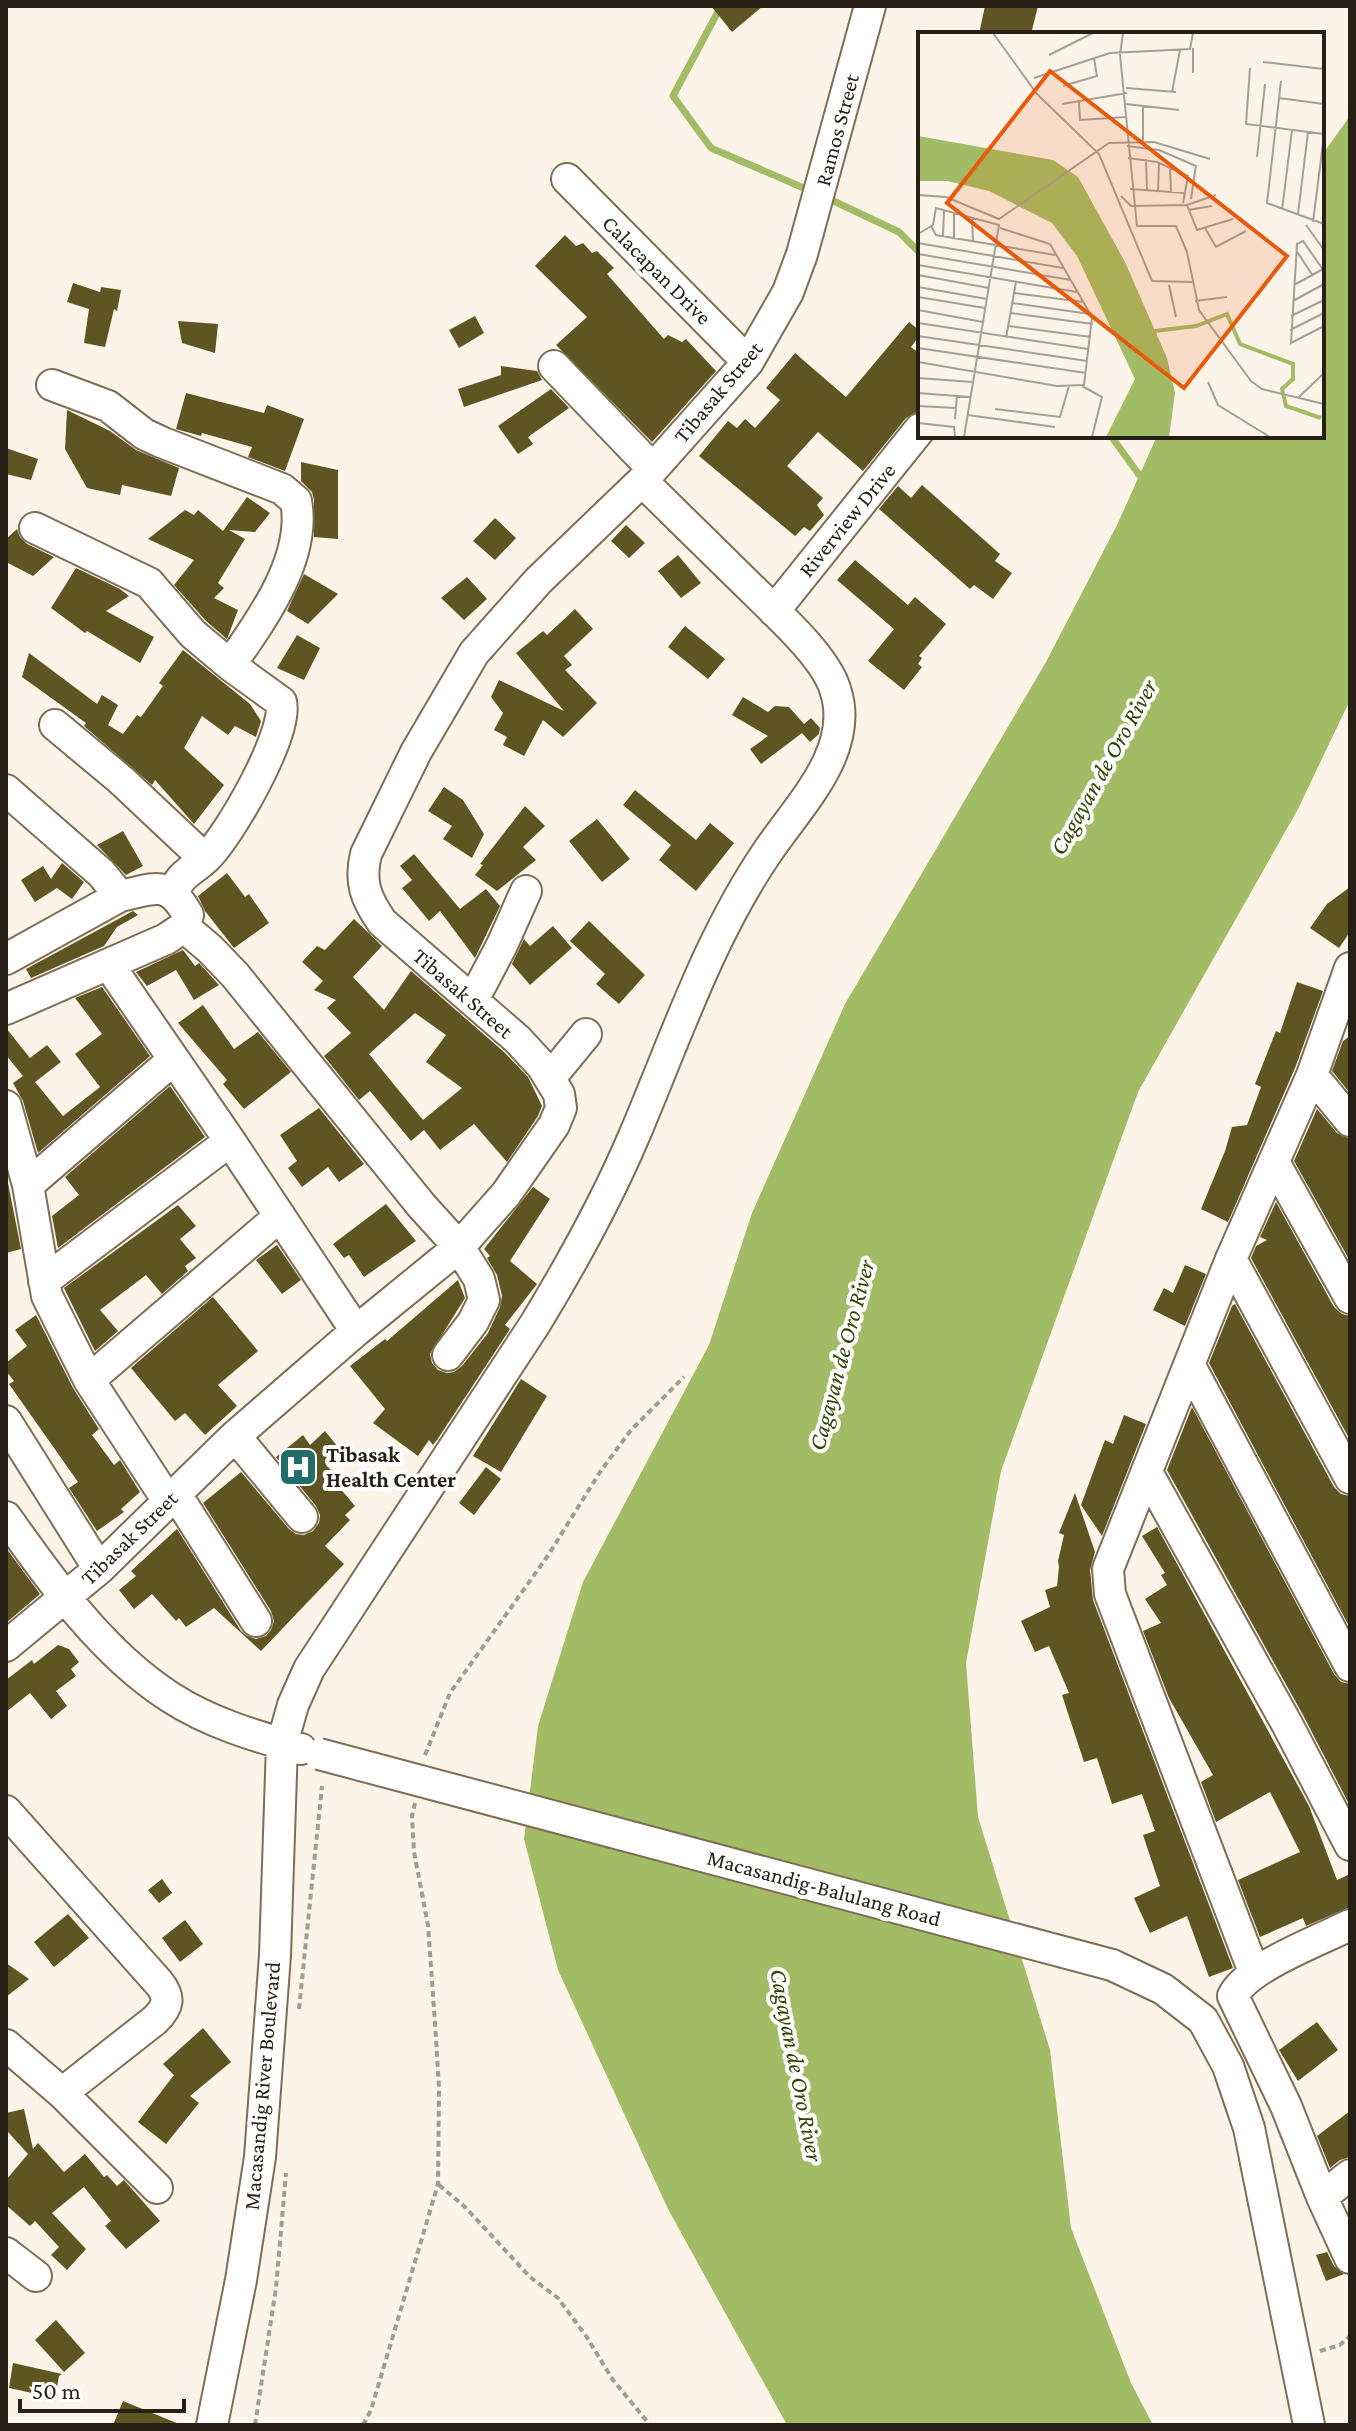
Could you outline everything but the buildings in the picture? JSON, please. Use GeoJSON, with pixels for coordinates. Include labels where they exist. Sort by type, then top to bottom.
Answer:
{"type":"FeatureCollection","features":[{"type":"Feature","properties":{"kind":"street","name":"Ramos Street"},"geometry":{"type":"LineString","coordinates":[[802,254],[870,6]]}},
{"type":"Feature","properties":{"kind":"street","name":"Calacapan Drive"},"geometry":{"type":"LineString","coordinates":[[567,179],[748,362]]}},
{"type":"Feature","properties":{"kind":"street","name":"Tibasak Street"},"geometry":{"type":"LineString","coordinates":[[6,1646],[99,1569],[235,1436],[459,1247],[506,1194],[554,1125],[561,1108],[559,1094],[550,1078],[517,1039],[382,922],[368,903],[362,886],[366,854],[416,752],[474,653],[538,581],[647,475],[748,362],[788,292],[802,254]]}},
{"type":"Feature","properties":{"kind":"street","name":"Macasandig River Boulevard"},"geometry":{"type":"LineString","coordinates":[[212,2425],[241,2280],[260,2157],[274,1970],[282,1744],[293,1705],[309,1669],[570,1266],[604,1204],[695,990],[738,900],[823,771],[837,738],[840,711],[835,688],[821,664],[647,475],[554,366]]}},
{"type":"Feature","properties":{"kind":"street"},"geometry":{"type":"LineString","coordinates":[[52,385],[108,406],[144,434],[282,489],[296,501],[292,555],[286,574],[230,665]]}},
{"type":"Feature","properties":{"kind":"street","name":"Riverview Drive"},"geometry":{"type":"LineString","coordinates":[[774,611],[918,431]]}},
{"type":"Feature","properties":{"kind":"street"},"geometry":{"type":"LineString","coordinates":[[35,528],[149,583],[193,634],[281,702],[284,712],[272,747],[234,824],[205,859],[179,878],[174,894]]}},
{"type":"Feature","properties":{"kind":"street"},"geometry":{"type":"LineString","coordinates":[[55,725],[121,780],[205,859]]}},
{"type":"Feature","properties":{"kind":"street"},"geometry":{"type":"LineString","coordinates":[[6,790],[101,873],[120,896]]}},
{"type":"Feature","properties":{"kind":"street"},"geometry":{"type":"LineString","coordinates":[[6,959],[120,896],[153,887],[174,894],[188,915],[184,927],[166,939],[6,1009]]}},
{"type":"Feature","properties":{"kind":"street"},"geometry":{"type":"LineString","coordinates":[[473,1000],[526,891]]}},
{"type":"Feature","properties":{"kind":"street"},"geometry":{"type":"LineString","coordinates":[[184,927],[235,975],[421,1205],[459,1247],[479,1279],[484,1300],[473,1322],[448,1355]]}},
{"type":"Feature","properties":{"kind":"street"},"geometry":{"type":"LineString","coordinates":[[109,965],[356,1331]]}},
{"type":"Feature","properties":{"kind":"street"},"geometry":{"type":"LineString","coordinates":[[1254,1972],[1110,1594],[1108,1569],[1231,1259],[1312,1075],[1350,968]]}},
{"type":"Feature","properties":{"kind":"street"},"geometry":{"type":"LineString","coordinates":[[550,1078],[586,1034]]}},
{"type":"Feature","properties":{"kind":"street"},"geometry":{"type":"LineString","coordinates":[[28,1185],[173,1060]]}},
{"type":"Feature","properties":{"kind":"street"},"geometry":{"type":"LineString","coordinates":[[1312,1075],[1350,1121]]}},
{"type":"Feature","properties":{"kind":"street"},"geometry":{"type":"LineString","coordinates":[[6,1106],[28,1185],[47,1296],[89,1380],[256,1621]]}},
{"type":"Feature","properties":{"kind":"street"},"geometry":{"type":"LineString","coordinates":[[44,1281],[230,1141]]}},
{"type":"Feature","properties":{"kind":"street"},"geometry":{"type":"LineString","coordinates":[[1274,1162],[1350,1298]]}},
{"type":"Feature","properties":{"kind":"street"},"geometry":{"type":"LineString","coordinates":[[89,1380],[280,1216]]}},
{"type":"Feature","properties":{"kind":"street"},"geometry":{"type":"LineString","coordinates":[[1231,1259],[1350,1478]]}},
{"type":"Feature","properties":{"kind":"street"},"geometry":{"type":"LineString","coordinates":[[1190,1366],[1350,1666]]}},
{"type":"Feature","properties":{"kind":"street"},"geometry":{"type":"LineString","coordinates":[[6,1421],[99,1569]]}},
{"type":"Feature","properties":{"kind":"street"},"geometry":{"type":"LineString","coordinates":[[235,1436],[302,1517]]}},
{"type":"Feature","properties":{"kind":"street"},"geometry":{"type":"LineString","coordinates":[[1148,1474],[1287,1724],[1350,1845]]}},
{"type":"Feature","properties":{"kind":"street","name":"Macasandig-Balulang Road"},"geometry":{"type":"LineString","coordinates":[[6,1517],[66,1598],[116,1653],[171,1698],[236,1730],[1112,1965],[1163,1989],[1203,2020],[1228,2066],[1249,2128],[1309,2425]]}},
{"type":"Feature","properties":{"kind":"street"},"geometry":{"type":"LineString","coordinates":[[6,1811],[166,1992],[168,2001],[155,2020],[62,2093]]}},
{"type":"Feature","properties":{"kind":"street"},"geometry":{"type":"LineString","coordinates":[[1350,1925],[1254,1972],[1238,1986],[1233,1996],[1286,2106],[1350,2258]]}},
{"type":"Feature","properties":{"kind":"street"},"geometry":{"type":"LineString","coordinates":[[6,2045],[62,2093],[157,2188]]}},
{"type":"Feature","properties":{"kind":"street"},"geometry":{"type":"LineString","coordinates":[[1322,2197],[1350,2175]]}},
{"type":"Feature","properties":{"kind":"street"},"geometry":{"type":"LineString","coordinates":[[6,2253],[36,2276]]}},
{"type":"Feature","properties":{"kind":"path"},"geometry":{"type":"LineString","coordinates":[[424,1759],[450,1693],[539,1568],[600,1472],[631,1430],[684,1377]]}},
{"type":"Feature","properties":{"kind":"path"},"geometry":{"type":"LineString","coordinates":[[363,2425],[371,2410],[438,2184],[439,2088],[428,1925],[414,1852],[412,1816],[415,1801]]}},
{"type":"Feature","properties":{"kind":"path"},"geometry":{"type":"LineString","coordinates":[[438,2184],[465,2207],[530,2277],[558,2298],[613,2380],[650,2425]]}},
{"type":"Feature","properties":{"kind":"path"},"geometry":{"type":"LineString","coordinates":[[1294,2349],[1310,2352],[1326,2350],[1340,2345],[1350,2336]]}},
{"type":"Feature","properties":{"kind":"water","name":"Cagayan de Oro River"},"geometry":{"type":"Polygon","coordinates":[[[1350,116],[1350,700],[1298,809],[1138,1092],[1001,1471],[966,1663],[978,1817],[1050,2050],[1071,2228],[1131,2383],[1153,2425],[787,2425],[668,2209],[558,1970],[524,1839],[538,1726],[583,1582],[709,1345],[752,1213],[845,1004],[1046,662],[1118,523],[1156,438],[1324,438],[1324,152],[1350,116]]]}},
{"type":"Feature","properties":{"kind":"waterway"},"geometry":{"type":"LineString","coordinates":[[721,6],[673,96],[711,148],[813,192]]}},
{"type":"Feature","properties":{"kind":"waterway"},"geometry":{"type":"LineString","coordinates":[[825,197],[899,232],[918,251]]}},
{"type":"Feature","properties":{"kind":"waterway"},"geometry":{"type":"LineString","coordinates":[[1112,438],[1145,483]]}},
{"type":"Feature","properties":{"kind":"place","name":"Tibasak Health Center"},"geometry":{"type":"Point","coordinates":[298,1467]}}]}
